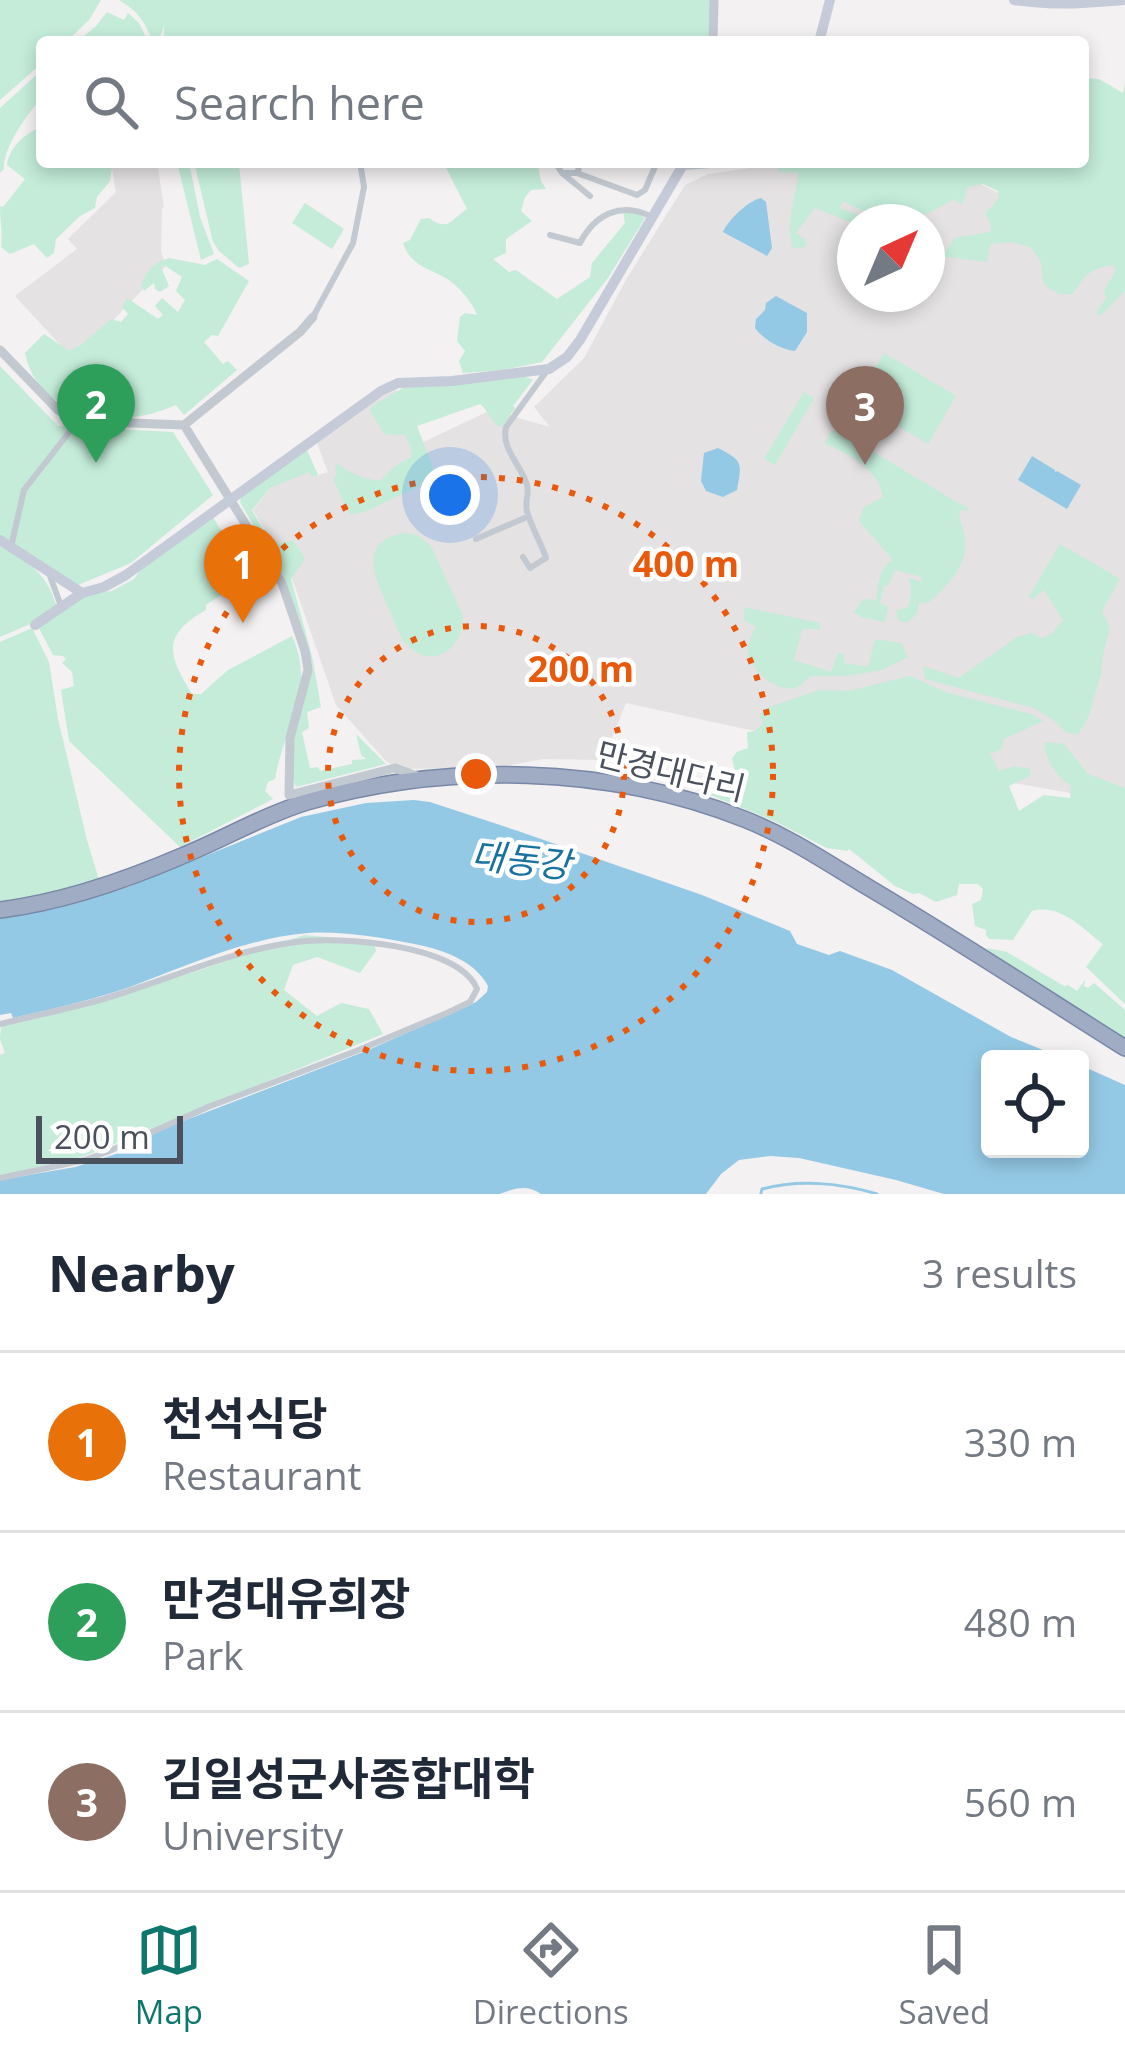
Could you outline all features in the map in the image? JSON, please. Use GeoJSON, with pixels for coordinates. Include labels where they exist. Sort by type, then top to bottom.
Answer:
{"type":"FeatureCollection","features":[{"type":"Feature","properties":{"kind":"highway","name":"만경대다리"},"geometry":{"type":"LineString","coordinates":[[0,910],[134,876],[309,802],[427,780],[572,777],[662,793],[747,820],[801,846],[1125,1048]]}},
{"type":"Feature","properties":{"kind":"main road"},"geometry":{"type":"LineString","coordinates":[[821,36],[830,0]]}},
{"type":"Feature","properties":{"kind":"main road"},"geometry":{"type":"LineString","coordinates":[[1014,0],[1051,5],[1123,0]]}},
{"type":"Feature","properties":{"kind":"main road"},"geometry":{"type":"LineString","coordinates":[[35,625],[82,593],[126,575],[354,409],[398,383],[452,381],[549,369],[560,363],[580,340],[682,168]]}},
{"type":"Feature","properties":{"kind":"main road"},"geometry":{"type":"LineString","coordinates":[[5,543],[82,593]]}},
{"type":"Feature","properties":{"kind":"street"},"geometry":{"type":"LineString","coordinates":[[713,36],[714,0]]}},
{"type":"Feature","properties":{"kind":"street"},"geometry":{"type":"LineString","coordinates":[[0,350],[58,410],[78,421],[184,425],[313,317],[353,243],[364,187],[361,168]]}},
{"type":"Feature","properties":{"kind":"street"},"geometry":{"type":"LineString","coordinates":[[559,168],[590,196]]}},
{"type":"Feature","properties":{"kind":"street"},"geometry":{"type":"LineString","coordinates":[[577,172],[579,168]]}},
{"type":"Feature","properties":{"kind":"street"},"geometry":{"type":"LineString","coordinates":[[562,173],[577,172],[638,196],[654,168]]}},
{"type":"Feature","properties":{"kind":"street"},"geometry":{"type":"LineString","coordinates":[[550,235],[580,243],[600,216],[624,209],[652,218]]}},
{"type":"Feature","properties":{"kind":"street"},"geometry":{"type":"LineString","coordinates":[[523,556],[530,568],[546,558],[525,504],[528,484],[503,435],[549,369]]}},
{"type":"Feature","properties":{"kind":"street"},"geometry":{"type":"LineString","coordinates":[[5,543],[24,490],[78,421]]}},
{"type":"Feature","properties":{"kind":"street"},"geometry":{"type":"LineString","coordinates":[[184,425],[282,583],[308,662],[290,738],[289,795],[394,768],[427,780]]}},
{"type":"Feature","properties":{"kind":"street"},"geometry":{"type":"LineString","coordinates":[[476,539],[529,516]]}},
{"type":"Feature","properties":{"kind":"street"},"geometry":{"type":"LineString","coordinates":[[48,573],[61,607]]}},
{"type":"Feature","properties":{"kind":"street"},"geometry":{"type":"LineString","coordinates":[[0,1024],[101,999],[244,952],[300,941],[376,944],[425,953],[461,970],[477,989],[470,1002],[447,1013],[190,1114],[107,1152],[0,1178]]}},
{"type":"Feature","properties":{"kind":"shaded area"},"geometry":{"type":"Polygon","coordinates":[[[158,168],[164,207],[161,251],[166,266],[74,360],[15,296],[77,249],[68,239],[116,192],[112,169],[158,168]]]}},
{"type":"Feature","properties":{"kind":"shaded area"},"geometry":{"type":"Polygon","coordinates":[[[751,168],[857,168],[971,179],[1125,259],[1125,803],[1014,783],[969,764],[745,729],[626,703],[603,760],[543,759],[495,768],[398,769],[336,705],[292,578],[253,510],[270,488],[309,471],[313,477],[328,472],[317,443],[396,390],[419,444],[491,410],[550,427],[534,407],[584,358],[685,185],[708,174],[751,168]]]}},
{"type":"Feature","properties":{"kind":"green space"},"geometry":{"type":"Polygon","coordinates":[[[0,0],[101,0],[72,36],[36,36],[36,68],[0,100],[0,0]]]}},
{"type":"Feature","properties":{"kind":"green space"},"geometry":{"type":"Polygon","coordinates":[[[119,0],[711,0],[711,36],[164,36],[164,26],[160,36],[150,36],[131,8],[119,0]]]}},
{"type":"Feature","properties":{"kind":"green space"},"geometry":{"type":"Polygon","coordinates":[[[107,12],[124,20],[128,13],[145,36],[84,36],[107,12]]]}},
{"type":"Feature","properties":{"kind":"green space"},"geometry":{"type":"Polygon","coordinates":[[[36,75],[36,105],[17,131],[0,173],[0,108],[36,75]]]}},
{"type":"Feature","properties":{"kind":"green space"},"geometry":{"type":"Polygon","coordinates":[[[1089,78],[1123,93],[1125,83],[1125,291],[1100,316],[1096,313],[1116,271],[1113,265],[1088,274],[1073,294],[1060,294],[1043,281],[1041,262],[1031,247],[990,244],[987,262],[945,257],[954,238],[990,232],[985,214],[999,198],[998,191],[983,184],[968,187],[962,205],[954,199],[944,204],[843,201],[837,204],[837,217],[815,208],[796,233],[805,239],[806,247],[793,248],[790,220],[798,173],[778,172],[778,168],[1089,168],[1089,78]]]}},
{"type":"Feature","properties":{"kind":"green space"},"geometry":{"type":"Polygon","coordinates":[[[36,130],[36,168],[112,168],[95,208],[56,239],[54,253],[47,258],[34,244],[10,254],[1,247],[0,207],[25,179],[7,165],[8,158],[36,130]]]}},
{"type":"Feature","properties":{"kind":"green space"},"geometry":{"type":"Polygon","coordinates":[[[178,168],[190,168],[200,217],[214,254],[201,260],[178,168]]]}},
{"type":"Feature","properties":{"kind":"green space"},"geometry":{"type":"Polygon","coordinates":[[[195,168],[239,168],[249,264],[239,268],[213,242],[195,168]]]}},
{"type":"Feature","properties":{"kind":"green space"},"geometry":{"type":"Polygon","coordinates":[[[446,168],[538,168],[546,189],[531,190],[521,211],[532,221],[506,239],[506,253],[493,259],[557,299],[590,277],[592,263],[625,223],[623,211],[645,218],[608,278],[542,362],[463,373],[459,361],[465,351],[457,341],[460,317],[477,315],[475,310],[453,283],[414,260],[403,243],[410,240],[421,219],[445,224],[467,209],[446,168]]]}},
{"type":"Feature","properties":{"kind":"green space"},"geometry":{"type":"Polygon","coordinates":[[[305,203],[344,229],[332,249],[292,223],[305,203]]]}},
{"type":"Feature","properties":{"kind":"green space"},"geometry":{"type":"Polygon","coordinates":[[[169,258],[205,265],[217,259],[249,281],[218,336],[204,342],[223,364],[228,361],[237,370],[184,415],[176,405],[136,417],[97,408],[88,415],[47,393],[25,353],[44,334],[69,351],[82,344],[111,319],[121,322],[128,314],[122,307],[127,298],[158,319],[163,315],[155,306],[162,298],[178,312],[185,300],[176,291],[182,277],[164,265],[169,286],[160,292],[154,283],[144,291],[141,286],[151,268],[169,258]]]}},
{"type":"Feature","properties":{"kind":"green space"},"geometry":{"type":"Polygon","coordinates":[[[884,353],[956,396],[928,444],[855,401],[884,353]]]}},
{"type":"Feature","properties":{"kind":"green space"},"geometry":{"type":"Polygon","coordinates":[[[0,366],[58,426],[173,432],[213,495],[131,563],[78,585],[0,537],[0,366]]]}},
{"type":"Feature","properties":{"kind":"green space"},"geometry":{"type":"Polygon","coordinates":[[[533,380],[502,427],[480,404],[417,426],[437,478],[350,515],[333,479],[337,463],[380,481],[411,457],[405,435],[384,434],[371,407],[406,386],[533,380]]]}},
{"type":"Feature","properties":{"kind":"green space"},"geometry":{"type":"Polygon","coordinates":[[[804,392],[814,398],[775,465],[764,459],[804,392]]]}},
{"type":"Feature","properties":{"kind":"green space"},"geometry":{"type":"Polygon","coordinates":[[[831,431],[970,510],[959,510],[965,551],[959,568],[928,603],[919,602],[917,614],[907,623],[899,621],[896,611],[908,607],[909,578],[921,582],[922,577],[895,570],[880,603],[888,607],[885,622],[854,612],[864,599],[876,600],[882,572],[893,560],[859,521],[863,508],[883,497],[881,487],[861,464],[825,443],[831,431]]]}},
{"type":"Feature","properties":{"kind":"green space"},"geometry":{"type":"Polygon","coordinates":[[[307,450],[318,475],[312,477],[309,472],[270,488],[252,510],[272,545],[293,540],[305,559],[291,579],[312,656],[321,707],[307,712],[309,728],[302,732],[310,768],[320,771],[366,759],[356,734],[386,764],[296,787],[293,736],[310,658],[287,583],[240,502],[242,495],[307,450]]]}},
{"type":"Feature","properties":{"kind":"green space"},"geometry":{"type":"Polygon","coordinates":[[[213,517],[249,576],[182,628],[173,646],[177,668],[192,694],[201,694],[228,670],[292,636],[299,655],[300,691],[275,779],[265,791],[273,799],[180,847],[69,741],[61,690],[74,686],[72,672],[62,663],[63,656],[53,655],[39,628],[88,594],[112,591],[134,579],[145,564],[213,517]]]}},
{"type":"Feature","properties":{"kind":"green space"},"geometry":{"type":"Polygon","coordinates":[[[404,533],[417,535],[431,546],[463,616],[454,644],[441,655],[423,655],[405,642],[375,574],[380,544],[404,533]]]}},
{"type":"Feature","properties":{"kind":"green space"},"geometry":{"type":"Polygon","coordinates":[[[0,544],[42,576],[57,607],[0,637],[0,544]]]}},
{"type":"Feature","properties":{"kind":"green space"},"geometry":{"type":"Polygon","coordinates":[[[1060,544],[1120,579],[1102,611],[1110,627],[1101,674],[1088,718],[1078,734],[1067,733],[1034,708],[925,679],[923,666],[959,678],[1017,637],[1052,634],[1063,620],[1044,590],[1032,599],[1029,596],[1060,544]]]}},
{"type":"Feature","properties":{"kind":"green space"},"geometry":{"type":"Polygon","coordinates":[[[744,607],[820,623],[820,629],[802,629],[794,660],[831,672],[838,653],[844,654],[844,663],[868,667],[875,640],[901,643],[908,657],[882,670],[811,676],[795,688],[779,686],[762,676],[751,661],[748,645],[756,627],[744,620],[744,607]]]}},
{"type":"Feature","properties":{"kind":"green space"},"geometry":{"type":"Polygon","coordinates":[[[32,628],[49,662],[58,719],[100,883],[25,902],[0,903],[0,642],[32,628]]]}},
{"type":"Feature","properties":{"kind":"green space"},"geometry":{"type":"Polygon","coordinates":[[[910,676],[945,692],[1043,721],[1004,739],[1001,750],[990,753],[999,771],[1014,766],[1030,769],[1030,776],[1009,786],[1019,811],[1044,795],[1070,798],[1071,786],[1052,767],[1045,742],[1064,744],[1088,774],[1125,788],[1125,1004],[1086,967],[1103,944],[1061,914],[1032,911],[1013,940],[989,939],[986,930],[975,926],[972,904],[981,900],[983,889],[978,884],[959,884],[957,895],[936,902],[895,886],[849,849],[827,848],[710,795],[737,781],[732,758],[748,748],[747,732],[764,723],[759,716],[766,708],[820,690],[849,691],[910,676]]]}},
{"type":"Feature","properties":{"kind":"green space"},"geometry":{"type":"Polygon","coordinates":[[[304,935],[373,941],[376,951],[360,973],[317,957],[293,965],[284,990],[317,1016],[341,1003],[369,1009],[383,1034],[85,1156],[0,1176],[0,1055],[5,1053],[1,1027],[304,935]]]}},
{"type":"Feature","properties":{"kind":"green space"},"geometry":{"type":"Polygon","coordinates":[[[987,948],[1007,952],[1077,991],[1085,980],[1088,988],[1094,983],[1125,1010],[1125,1041],[990,956],[987,948]]]}},
{"type":"Feature","properties":{"kind":"water"},"geometry":{"type":"Polygon","coordinates":[[[761,198],[766,202],[772,248],[767,256],[723,232],[739,211],[761,198]]]}},
{"type":"Feature","properties":{"kind":"water"},"geometry":{"type":"Polygon","coordinates":[[[776,296],[807,313],[807,332],[795,351],[773,343],[755,328],[766,303],[776,296]]]}},
{"type":"Feature","properties":{"kind":"water"},"geometry":{"type":"Polygon","coordinates":[[[718,448],[740,468],[737,490],[723,497],[706,491],[701,481],[704,453],[718,448]]]}},
{"type":"Feature","properties":{"kind":"water"},"geometry":{"type":"Polygon","coordinates":[[[1032,456],[1081,485],[1067,509],[1018,480],[1032,456]]]}},
{"type":"Feature","properties":{"kind":"water","name":"대동강"},"geometry":{"type":"Polygon","coordinates":[[[430,802],[702,895],[790,931],[797,944],[829,955],[840,951],[892,970],[1043,1050],[981,1050],[981,1158],[1089,1158],[1089,1069],[1125,1085],[1125,1194],[944,1194],[799,1158],[770,1156],[739,1160],[706,1194],[541,1194],[521,1188],[500,1194],[0,1194],[0,1180],[75,1167],[119,1153],[165,1128],[366,1051],[476,1002],[487,992],[488,986],[474,969],[432,948],[359,935],[308,933],[239,947],[72,1004],[13,1018],[11,1013],[0,1015],[0,914],[128,887],[301,817],[366,803],[430,802]]]}},
{"type":"Feature","properties":{"kind":"waterway"},"geometry":{"type":"LineString","coordinates":[[761,1193],[762,1189],[805,1183],[877,1194]]}},
{"type":"Feature","properties":{"kind":"place","name":"만경대유희장"},"geometry":{"type":"Point","coordinates":[96,463]}},
{"type":"Feature","properties":{"kind":"place","name":"김일성군사종합대학"},"geometry":{"type":"Point","coordinates":[865,465]}},
{"type":"Feature","properties":{"kind":"place","name":"천석식당"},"geometry":{"type":"Point","coordinates":[243,623]}}]}
